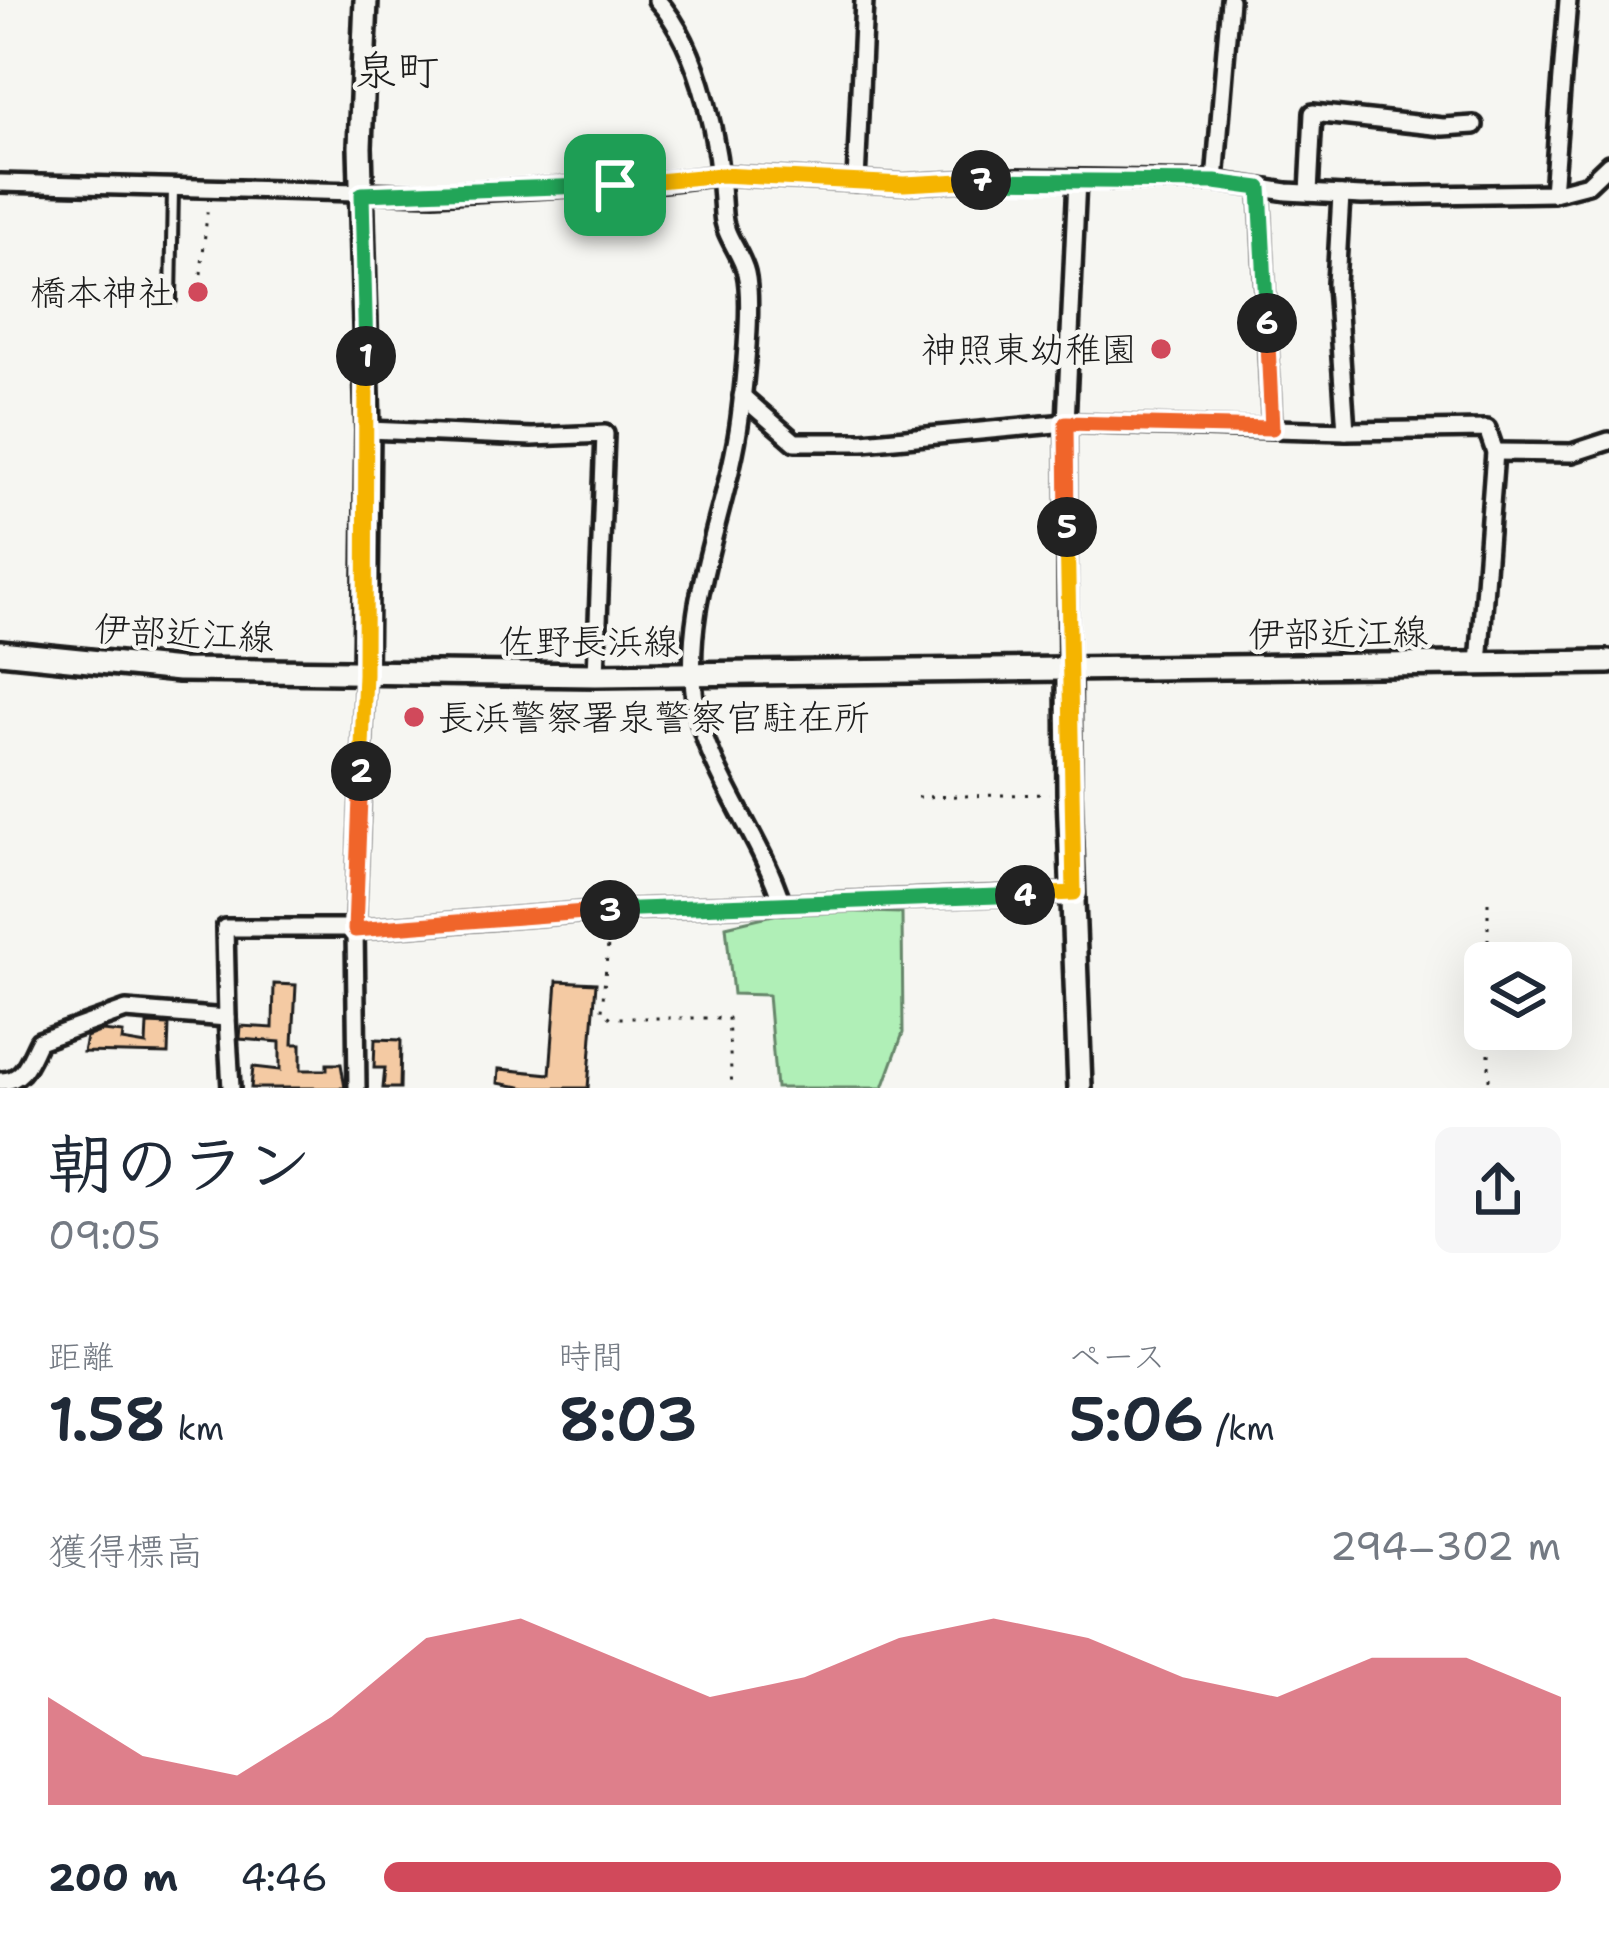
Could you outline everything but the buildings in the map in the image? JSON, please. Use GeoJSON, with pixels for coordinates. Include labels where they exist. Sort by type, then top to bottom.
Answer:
{"type":"FeatureCollection","features":[{"type":"Feature","properties":{"kind":"main road"},"geometry":{"type":"LineString","coordinates":[[365,674],[368,430],[360,147],[366,0]]}},
{"type":"Feature","properties":{"kind":"main road","name":"伊部近江線"},"geometry":{"type":"LineString","coordinates":[[0,652],[178,670],[365,674]]}},
{"type":"Feature","properties":{"kind":"main road","name":"伊部近江線"},"geometry":{"type":"LineString","coordinates":[[1068,669],[1609,662]]}},
{"type":"Feature","properties":{"kind":"main road"},"geometry":{"type":"LineString","coordinates":[[1068,669],[1080,1088]]}},
{"type":"Feature","properties":{"kind":"main road","name":"佐野長浜線"},"geometry":{"type":"LineString","coordinates":[[365,674],[1068,669]]}},
{"type":"Feature","properties":{"kind":"street"},"geometry":{"type":"LineString","coordinates":[[657,0],[700,79],[721,175],[724,224],[747,273],[740,421],[693,635],[696,706],[712,756],[772,869],[782,904]]}},
{"type":"Feature","properties":{"kind":"street"},"geometry":{"type":"LineString","coordinates":[[856,182],[864,0]]}},
{"type":"Feature","properties":{"kind":"street"},"geometry":{"type":"LineString","coordinates":[[1215,182],[1230,0]]}},
{"type":"Feature","properties":{"kind":"street"},"geometry":{"type":"LineString","coordinates":[[1553,193],[1568,0]]}},
{"type":"Feature","properties":{"kind":"street"},"geometry":{"type":"LineString","coordinates":[[1309,193],[1313,113],[1443,127],[1474,125]]}},
{"type":"Feature","properties":{"kind":"street"},"geometry":{"type":"LineString","coordinates":[[0,182],[362,194],[615,185],[721,175],[856,182],[1215,182],[1341,194],[1553,193],[1588,184],[1609,164]]}},
{"type":"Feature","properties":{"kind":"street"},"geometry":{"type":"LineString","coordinates":[[1068,669],[1066,423],[1077,179]]}},
{"type":"Feature","properties":{"kind":"street"},"geometry":{"type":"LineString","coordinates":[[1260,188],[1272,428]]}},
{"type":"Feature","properties":{"kind":"street"},"geometry":{"type":"LineString","coordinates":[[1341,194],[1336,284],[1346,430]]}},
{"type":"Feature","properties":{"kind":"street"},"geometry":{"type":"LineString","coordinates":[[742,396],[795,442],[863,442],[1066,423],[1487,430],[1495,452],[1479,664]]}},
{"type":"Feature","properties":{"kind":"street"},"geometry":{"type":"LineString","coordinates":[[368,430],[532,437],[605,434],[596,675]]}},
{"type":"Feature","properties":{"kind":"street"},"geometry":{"type":"LineString","coordinates":[[1495,452],[1571,454],[1609,441]]}},
{"type":"Feature","properties":{"kind":"street"},"geometry":{"type":"LineString","coordinates":[[357,1088],[355,929],[365,674]]}},
{"type":"Feature","properties":{"kind":"street"},"geometry":{"type":"LineString","coordinates":[[231,1088],[225,928],[355,929],[611,910],[1074,893]]}},
{"type":"Feature","properties":{"kind":"street"},"geometry":{"type":"LineString","coordinates":[[0,1081],[10,1082],[22,1073],[38,1042],[102,1016],[126,1010],[227,1018]]}},
{"type":"Feature","properties":{"kind":"lane"},"geometry":{"type":"LineString","coordinates":[[171,300],[173,189]]}},
{"type":"Feature","properties":{"kind":"path"},"geometry":{"type":"LineString","coordinates":[[201,274],[209,190]]}},
{"type":"Feature","properties":{"kind":"path"},"geometry":{"type":"LineString","coordinates":[[917,797],[1069,793]]}},
{"type":"Feature","properties":{"kind":"path"},"geometry":{"type":"LineString","coordinates":[[1488,902],[1488,942]]}},
{"type":"Feature","properties":{"kind":"path"},"geometry":{"type":"LineString","coordinates":[[611,910],[602,1010],[611,1018],[728,1018],[732,1088]]}},
{"type":"Feature","properties":{"kind":"path"},"geometry":{"type":"LineString","coordinates":[[1489,1050],[1490,1088]]}},
{"type":"Feature","properties":{"kind":"green space"},"geometry":{"type":"Polygon","coordinates":[[[794,910],[902,913],[903,1033],[883,1088],[776,1088],[768,995],[733,994],[726,926],[794,910]]]}},
{"type":"Feature","properties":{"kind":"place","name":"橋本神社"},"geometry":{"type":"Point","coordinates":[198,292]}},
{"type":"Feature","properties":{"kind":"place","name":"神照東幼稚園"},"geometry":{"type":"Point","coordinates":[1161,349]}},
{"type":"Feature","properties":{"kind":"place","name":"長浜警察署泉警察官駐在所"},"geometry":{"type":"Point","coordinates":[414,717]}},
{"type":"Feature","properties":{"kind":"district","name":"泉町"},"geometry":{"type":"Point","coordinates":[397,70]}},
{"type":"Feature","properties":{"kind":"route"},"geometry":{"type":"LineString","coordinates":[[721,175],[904,184],[1017,178],[1215,182],[1260,188],[1272,428],[1066,423],[1074,893],[611,910],[355,930],[368,430],[362,194],[615,185],[721,175]]}}]}
